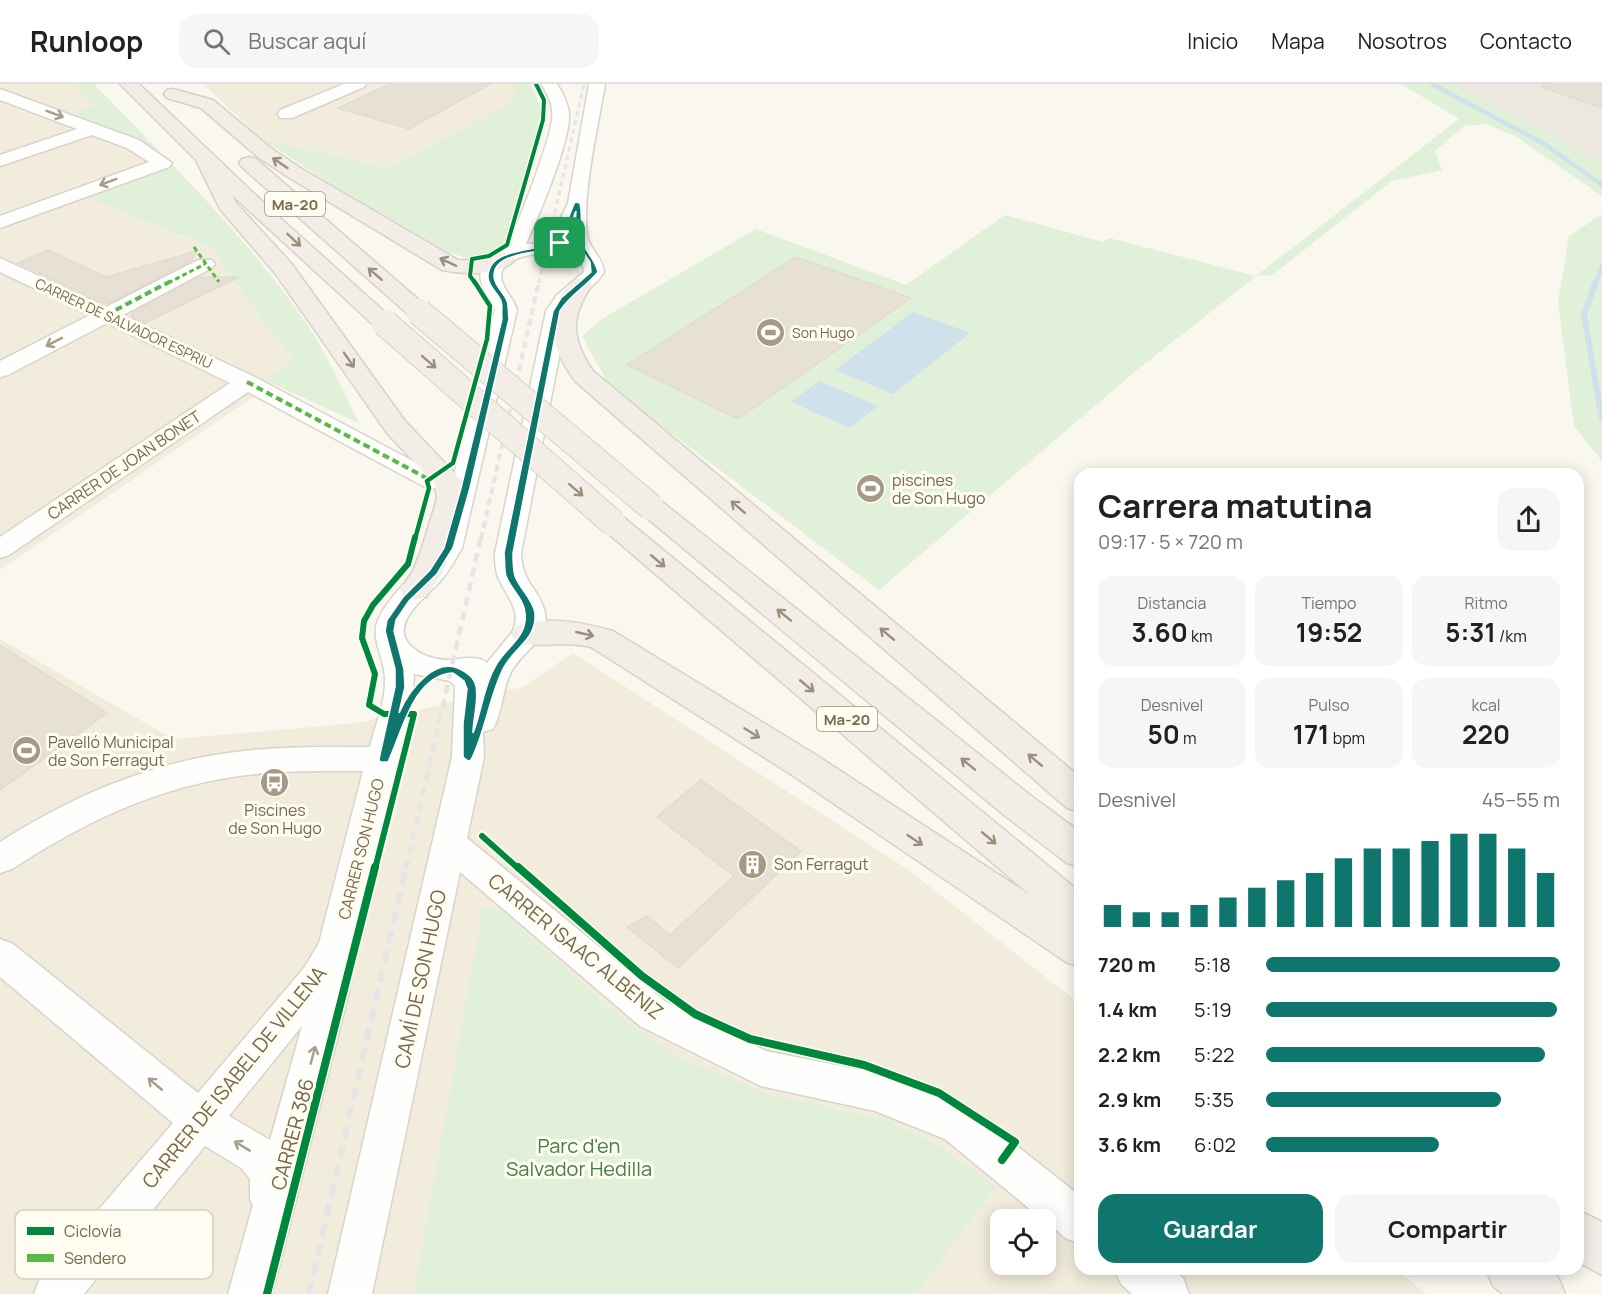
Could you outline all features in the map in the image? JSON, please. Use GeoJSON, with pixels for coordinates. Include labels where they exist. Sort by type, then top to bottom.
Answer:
{"type":"FeatureCollection","features":[{"type":"Feature","properties":{"kind":"highway"},"geometry":{"type":"LineString","coordinates":[[168,89],[207,104],[266,153],[295,173],[450,265],[473,267],[507,257]]}},
{"type":"Feature","properties":{"kind":"highway","name":"Ma-20"},"geometry":{"type":"LineString","coordinates":[[168,89],[419,312],[651,507],[1017,805],[1074,848]]}},
{"type":"Feature","properties":{"kind":"highway","name":"Ma-20"},"geometry":{"type":"LineString","coordinates":[[124,91],[135,113],[180,133],[385,323],[613,523],[1074,910]]}},
{"type":"Feature","properties":{"kind":"highway"},"geometry":{"type":"LineString","coordinates":[[205,157],[227,205],[283,268],[396,427],[449,482],[451,499],[434,559],[415,590]]}},
{"type":"Feature","properties":{"kind":"highway"},"geometry":{"type":"LineString","coordinates":[[585,272],[567,304],[563,336],[569,353],[584,376],[1074,793]]}},
{"type":"Feature","properties":{"kind":"highway"},"geometry":{"type":"LineString","coordinates":[[520,642],[578,632],[602,639],[804,765],[1074,946]]}},
{"type":"Feature","properties":{"kind":"highway"},"geometry":{"type":"LineString","coordinates":[[1584,1238],[1602,1251]]}},
{"type":"Feature","properties":{"kind":"highway"},"geometry":{"type":"LineString","coordinates":[[1517,1275],[1541,1294]]}},
{"type":"Feature","properties":{"kind":"street"},"geometry":{"type":"LineString","coordinates":[[286,114],[358,84]]}},
{"type":"Feature","properties":{"kind":"street"},"geometry":{"type":"LineString","coordinates":[[549,84],[557,95],[561,118],[534,206],[530,237],[535,245],[569,249],[585,272]]}},
{"type":"Feature","properties":{"kind":"street"},"geometry":{"type":"LineString","coordinates":[[507,257],[546,247],[566,237],[571,215],[577,203],[597,84]]}},
{"type":"Feature","properties":{"kind":"street"},"geometry":{"type":"LineString","coordinates":[[0,222],[163,162],[133,144],[1,95]]}},
{"type":"Feature","properties":{"kind":"street"},"geometry":{"type":"LineString","coordinates":[[0,161],[92,129]]}},
{"type":"Feature","properties":{"kind":"street"},"geometry":{"type":"LineString","coordinates":[[468,757],[482,724],[491,686],[504,659],[520,642],[530,626],[530,609],[510,575],[508,553],[557,311],[585,272],[578,239],[580,214],[577,203]]}},
{"type":"Feature","properties":{"kind":"street"},"geometry":{"type":"LineString","coordinates":[[384,759],[400,687],[399,669],[389,631],[398,609],[442,561],[449,548],[506,310],[505,302],[491,280],[491,273],[494,267],[518,244],[524,223],[534,206]]}},
{"type":"Feature","properties":{"kind":"street"},"geometry":{"type":"LineString","coordinates":[[0,370],[106,315],[199,256],[219,282]]}},
{"type":"Feature","properties":{"kind":"street","name":"CARRER DE SALVADOR ESPRIU"},"geometry":{"type":"LineString","coordinates":[[0,264],[247,382],[432,481]]}},
{"type":"Feature","properties":{"kind":"street","name":"CARRER DE JOAN BONET"},"geometry":{"type":"LineString","coordinates":[[0,549],[247,382]]}},
{"type":"Feature","properties":{"kind":"street"},"geometry":{"type":"LineString","coordinates":[[392,642],[404,659],[430,668],[450,670]]}},
{"type":"Feature","properties":{"kind":"street"},"geometry":{"type":"LineString","coordinates":[[384,759],[411,696],[431,676],[450,670],[485,665],[520,642]]}},
{"type":"Feature","properties":{"kind":"street","name":"CAMÍ DE SON HUGO"},"geometry":{"type":"LineString","coordinates":[[350,1294],[468,757],[468,724],[472,689],[468,679],[450,670]]}},
{"type":"Feature","properties":{"kind":"street"},"geometry":{"type":"LineString","coordinates":[[0,859],[42,833],[104,802],[157,782],[197,771],[257,762],[384,759]]}},
{"type":"Feature","properties":{"kind":"street","name":"CARRER SON HUGO"},"geometry":{"type":"LineString","coordinates":[[338,939],[384,759]]}},
{"type":"Feature","properties":{"kind":"street","name":"CARRER ISAAC ALBENIZ"},"geometry":{"type":"LineString","coordinates":[[450,843],[653,1014],[761,1068],[876,1092],[959,1125],[1074,1218]]}},
{"type":"Feature","properties":{"kind":"street","name":"CARRER DE ISABEL DE VILLENA"},"geometry":{"type":"LineString","coordinates":[[126,1210],[316,980],[338,939]]}},
{"type":"Feature","properties":{"kind":"street","name":"CARRER 386"},"geometry":{"type":"LineString","coordinates":[[250,1294],[329,996],[338,939]]}},
{"type":"Feature","properties":{"kind":"street"},"geometry":{"type":"LineString","coordinates":[[0,955],[201,1121],[263,1161],[272,1178],[271,1213]]}},
{"type":"Feature","properties":{"kind":"street"},"geometry":{"type":"LineString","coordinates":[[1143,1275],[1167,1294]]}},
{"type":"Feature","properties":{"kind":"street","name":"CARRER DE ISABEL DE VILLENA"},"geometry":{"type":"LineString","coordinates":[[56,1294],[69,1279]]}},
{"type":"Feature","properties":{"kind":"shaded area"},"geometry":{"type":"Polygon","coordinates":[[[0,84],[73,84],[96,105],[71,113],[143,141],[167,166],[170,232],[211,248],[267,327],[294,360],[265,381],[272,384],[0,570],[0,84]]]}},
{"type":"Feature","properties":{"kind":"shaded area"},"geometry":{"type":"Polygon","coordinates":[[[203,84],[514,84],[515,102],[387,168],[262,139],[203,84]]]}},
{"type":"Feature","properties":{"kind":"shaded area"},"geometry":{"type":"Polygon","coordinates":[[[1453,84],[1602,84],[1602,162],[1472,95],[1453,84]]]}},
{"type":"Feature","properties":{"kind":"shaded area"},"geometry":{"type":"Polygon","coordinates":[[[913,312],[970,333],[893,394],[835,370],[913,312]]]}},
{"type":"Feature","properties":{"kind":"shaded area"},"geometry":{"type":"Polygon","coordinates":[[[819,381],[878,406],[850,428],[791,402],[819,381]]]}},
{"type":"Feature","properties":{"kind":"shaded area"},"geometry":{"type":"Polygon","coordinates":[[[0,639],[173,739],[358,723],[523,687],[573,653],[907,869],[1074,999],[1074,1275],[1403,1275],[1426,1294],[0,1294],[0,639]]]}},
{"type":"Feature","properties":{"kind":"green space"},"geometry":{"type":"Polygon","coordinates":[[[73,84],[94,84],[206,200],[260,261],[315,337],[359,423],[264,380],[294,360],[267,327],[211,248],[85,196],[167,166],[143,141],[70,113],[95,105],[73,84]]]}},
{"type":"Feature","properties":{"kind":"green space"},"geometry":{"type":"Polygon","coordinates":[[[514,84],[531,84],[542,111],[504,243],[492,254],[470,259],[448,252],[334,186],[262,139],[387,168],[514,102],[514,84]]]}},
{"type":"Feature","properties":{"kind":"green space"},"geometry":{"type":"Polygon","coordinates":[[[1401,84],[1453,84],[1602,162],[1602,196],[1515,136],[1486,124],[1464,126],[1435,151],[1442,170],[1392,181],[1272,275],[1256,276],[1459,119],[1401,84]]]}},
{"type":"Feature","properties":{"kind":"green space"},"geometry":{"type":"Polygon","coordinates":[[[1602,214],[1602,461],[1574,426],[1558,302],[1569,236],[1602,214]]]}},
{"type":"Feature","properties":{"kind":"green space","name":"piscines de Son Hugo"},"geometry":{"type":"Polygon","coordinates":[[[1005,215],[1103,242],[1109,238],[1256,276],[1137,370],[879,590],[610,387],[582,336],[602,319],[756,229],[906,285],[1005,215]]]}},
{"type":"Feature","properties":{"kind":"green space","name":"Parc d'en Salvador Hedilla"},"geometry":{"type":"Polygon","coordinates":[[[483,907],[500,909],[618,1016],[681,1059],[770,1095],[885,1119],[941,1147],[996,1186],[916,1294],[414,1294],[483,907]]]}},
{"type":"Feature","properties":{"kind":"building"},"geometry":{"type":"Polygon","coordinates":[[[390,84],[490,84],[409,129],[338,108],[390,84]]]}},
{"type":"Feature","properties":{"kind":"building"},"geometry":{"type":"Polygon","coordinates":[[[1542,84],[1602,84],[1602,108],[1542,87],[1542,84]]]}},
{"type":"Feature","properties":{"kind":"building"},"geometry":{"type":"Polygon","coordinates":[[[48,250],[106,277],[197,251],[191,261],[110,303],[103,303],[18,263],[48,250]]]}},
{"type":"Feature","properties":{"kind":"building","name":"Son Hugo"},"geometry":{"type":"Polygon","coordinates":[[[796,257],[911,298],[738,419],[627,365],[796,257]]]}},
{"type":"Feature","properties":{"kind":"building"},"geometry":{"type":"Polygon","coordinates":[[[199,277],[239,277],[145,323],[131,316],[132,313],[199,277]]]}},
{"type":"Feature","properties":{"kind":"building","name":"Pavelló Municipal de Son Ferragut"},"geometry":{"type":"Polygon","coordinates":[[[0,645],[107,713],[0,790],[0,645]]]}},
{"type":"Feature","properties":{"kind":"building","name":"Son Ferragut"},"geometry":{"type":"Polygon","coordinates":[[[701,780],[801,851],[678,968],[627,927],[647,916],[670,935],[734,876],[657,817],[701,780]]]}},
{"type":"Feature","properties":{"kind":"waterway"},"geometry":{"type":"LineString","coordinates":[[1432,84],[1546,145],[1602,185]]}},
{"type":"Feature","properties":{"kind":"waterway"},"geometry":{"type":"LineString","coordinates":[[1596,283],[1602,266]]}},
{"type":"Feature","properties":{"kind":"waterway"},"geometry":{"type":"LineString","coordinates":[[1596,281],[1584,315],[1602,419]]}},
{"type":"Feature","properties":{"kind":"railway"},"geometry":{"type":"LineString","coordinates":[[539,283],[584,84]]}},
{"type":"Feature","properties":{"kind":"railway"},"geometry":{"type":"LineString","coordinates":[[481,539],[539,281]]}},
{"type":"Feature","properties":{"kind":"railway"},"geometry":{"type":"LineString","coordinates":[[406,869],[481,537]]}},
{"type":"Feature","properties":{"kind":"railway"},"geometry":{"type":"LineString","coordinates":[[309,1294],[406,867]]}},
{"type":"Feature","properties":{"kind":"marked path"},"geometry":{"type":"LineString","coordinates":[[194,247],[219,282]]}},
{"type":"Feature","properties":{"kind":"marked path"},"geometry":{"type":"LineString","coordinates":[[106,315],[205,264]]}},
{"type":"Feature","properties":{"kind":"marked path"},"geometry":{"type":"LineString","coordinates":[[247,382],[432,481]]}},
{"type":"Feature","properties":{"kind":"cycle path"},"geometry":{"type":"LineString","coordinates":[[267,1294],[414,714],[384,714],[369,705],[375,674],[363,644],[364,621],[373,605],[408,564],[429,488],[427,481],[453,463],[487,339],[490,306],[470,276],[472,259],[489,256],[507,245],[543,120],[544,100],[536,84]]}},
{"type":"Feature","properties":{"kind":"cycle path"},"geometry":{"type":"LineString","coordinates":[[482,836],[642,976],[695,1014],[750,1039],[864,1065],[939,1093],[1015,1142],[1002,1160]]}},
{"type":"Feature","properties":{"kind":"place","name":"Son Hugo"},"geometry":{"type":"Point","coordinates":[771,332]}},
{"type":"Feature","properties":{"kind":"place","name":"piscines de Son Hugo"},"geometry":{"type":"Point","coordinates":[871,489]}},
{"type":"Feature","properties":{"kind":"place","name":"Pavelló Municipal de Son Ferragut"},"geometry":{"type":"Point","coordinates":[27,751]}},
{"type":"Feature","properties":{"kind":"place","name":"Piscines de Son Hugo"},"geometry":{"type":"Point","coordinates":[275,782]}},
{"type":"Feature","properties":{"kind":"place","name":"Son Ferragut"},"geometry":{"type":"Point","coordinates":[753,864]}},
{"type":"Feature","properties":{"kind":"route"},"geometry":{"type":"LineString","coordinates":[[577,203],[580,214],[578,239],[582,249],[593,262],[594,272],[588,281],[564,299],[557,311],[508,553],[510,575],[530,609],[530,626],[527,634],[498,669],[486,703],[482,724],[468,757],[468,724],[472,689],[463,674],[455,670],[446,670],[431,676],[411,696],[384,759],[400,687],[399,669],[389,631],[392,620],[406,599],[434,572],[449,548],[505,319],[505,302],[491,280],[491,273],[498,263],[509,256],[560,243],[566,237],[571,215],[577,203]]}}]}
